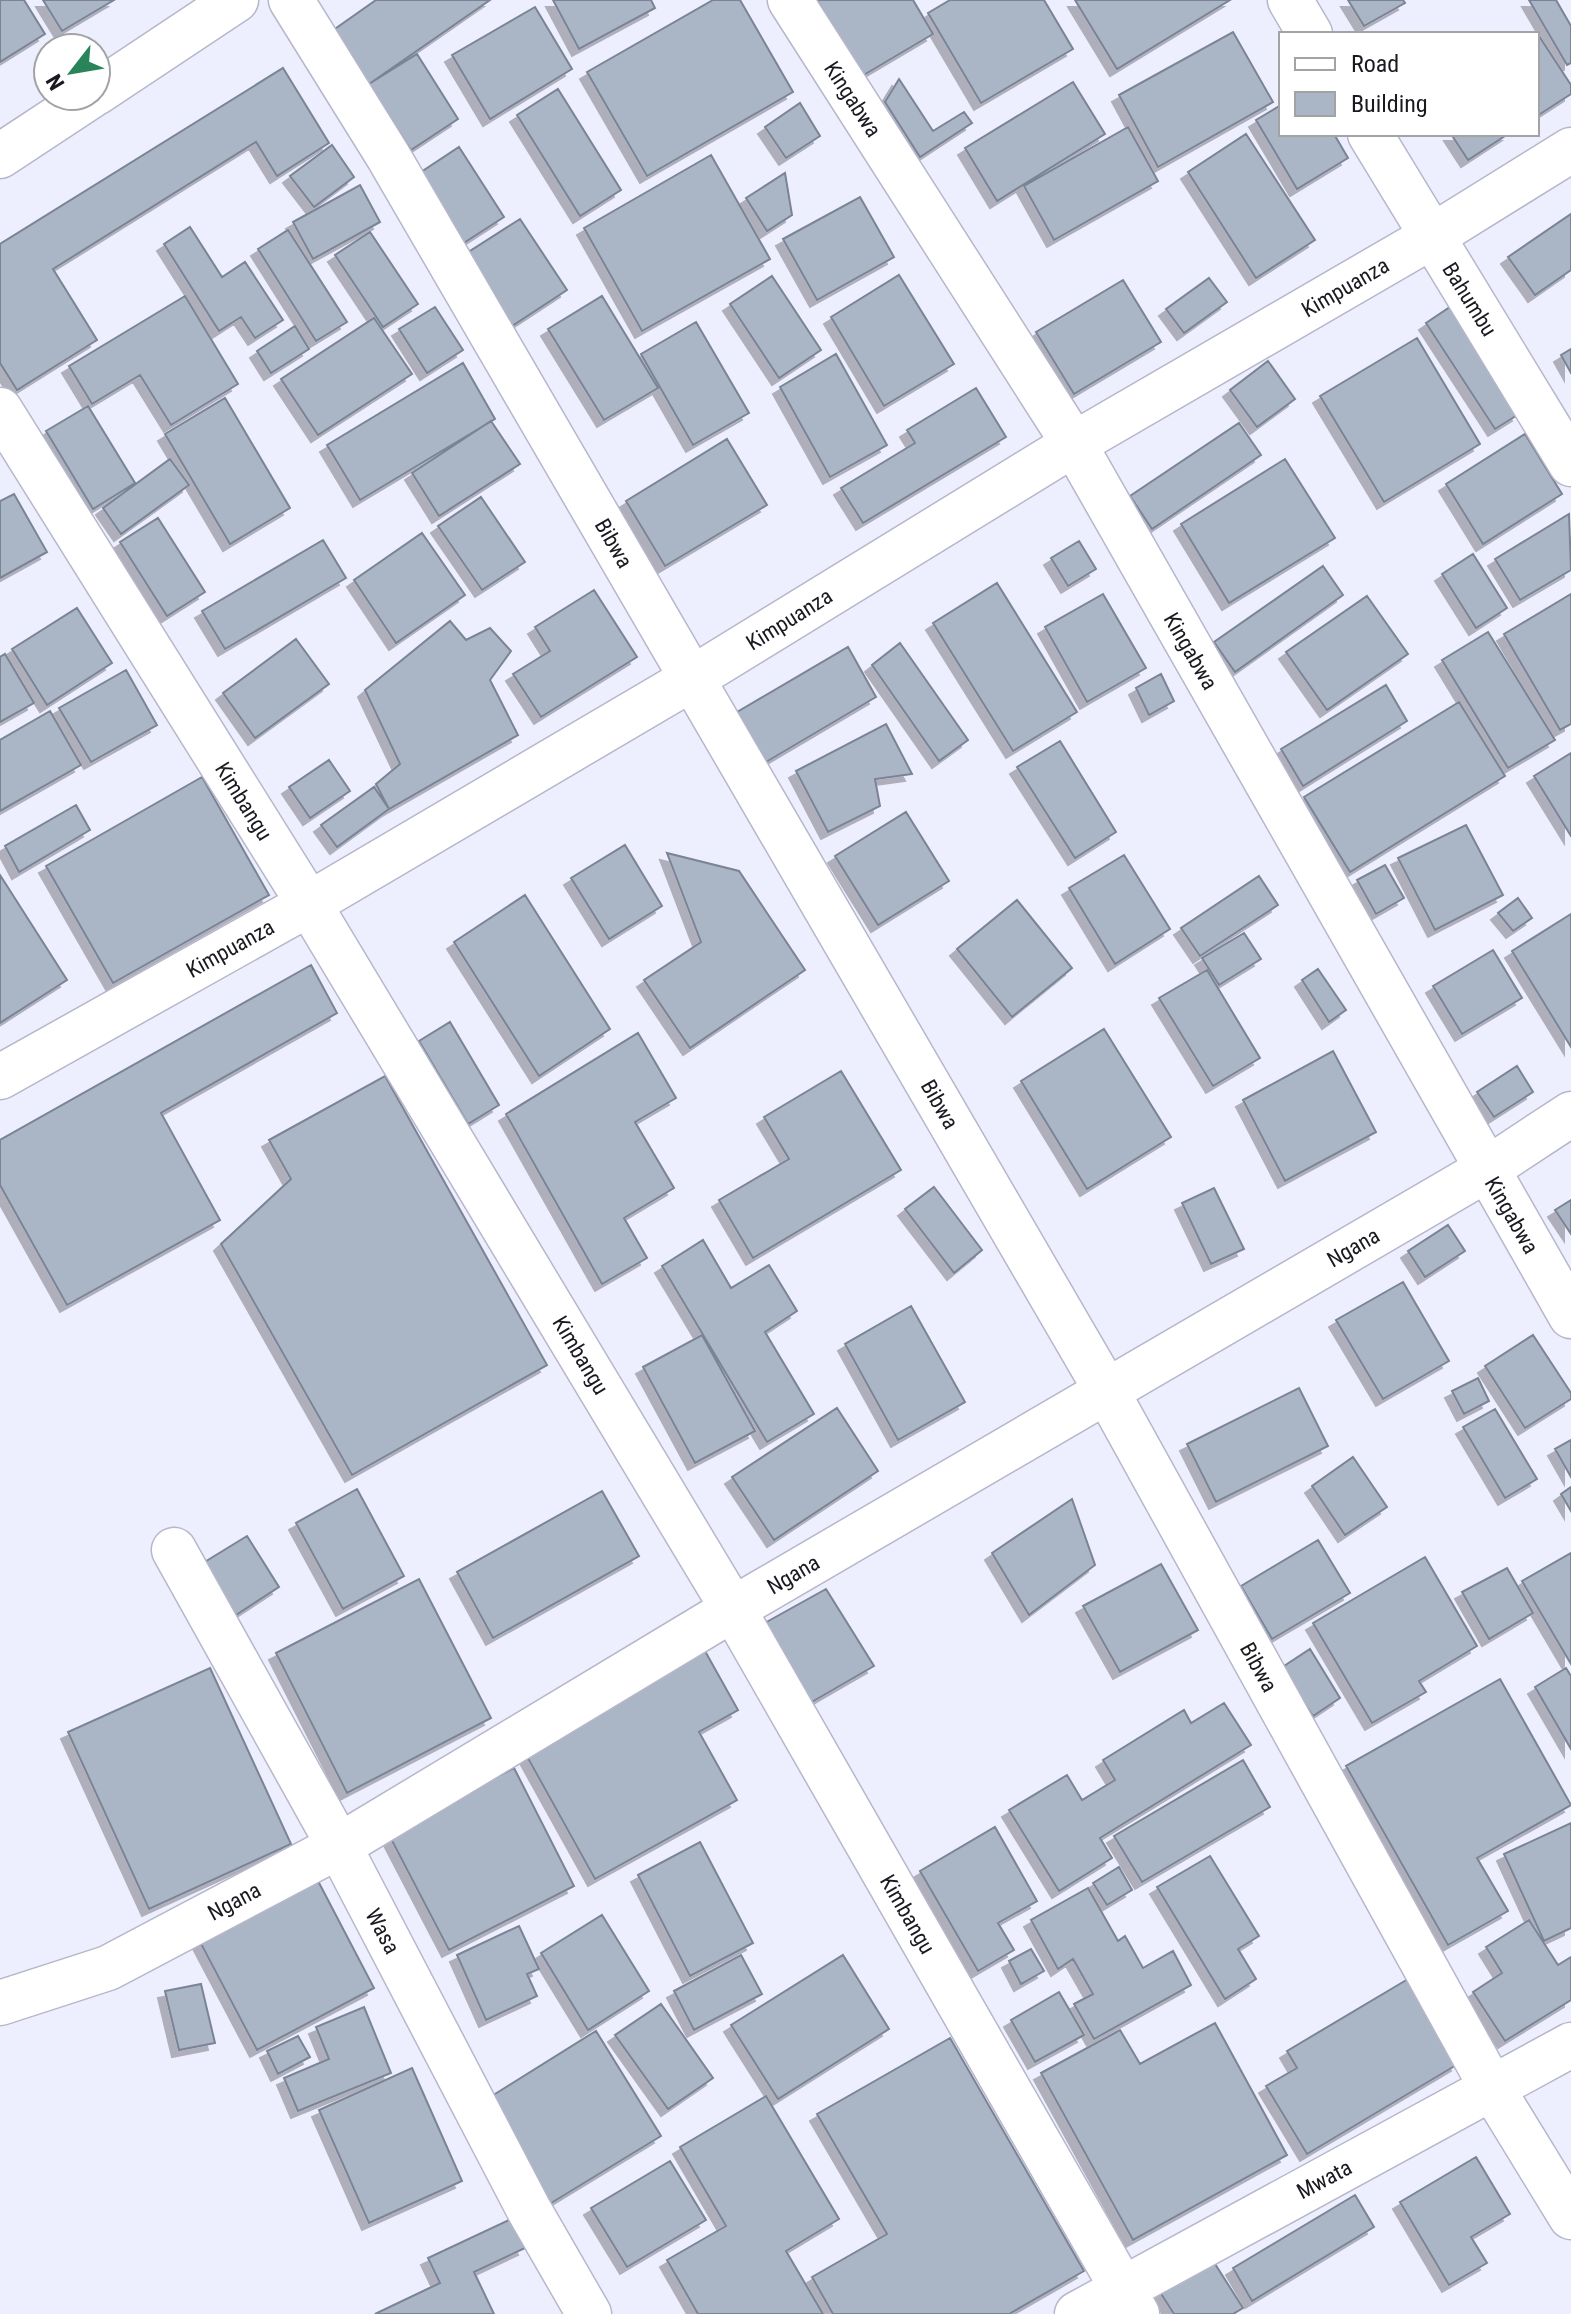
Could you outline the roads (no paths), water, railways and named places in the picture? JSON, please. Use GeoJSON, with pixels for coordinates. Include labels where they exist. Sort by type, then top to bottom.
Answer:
{"type":"FeatureCollection","features":[{"type":"Feature","properties":{"kind":"street"},"geometry":{"type":"LineString","coordinates":[[112,82],[236,0]]}},
{"type":"Feature","properties":{"kind":"street","name":"Bibwa"},"geometry":{"type":"LineString","coordinates":[[291,0],[388,156],[1106,1390],[1492,2088],[1571,2217]]}},
{"type":"Feature","properties":{"kind":"street","name":"Kingabwa"},"geometry":{"type":"LineString","coordinates":[[790,0],[1074,444],[1571,1316]]}},
{"type":"Feature","properties":{"kind":"street"},"geometry":{"type":"LineString","coordinates":[[1290,0],[1309,32]]}},
{"type":"Feature","properties":{"kind":"street"},"geometry":{"type":"LineString","coordinates":[[0,156],[67,112]]}},
{"type":"Feature","properties":{"kind":"street","name":"Bahumbu"},"geometry":{"type":"LineString","coordinates":[[1371,136],[1571,464]]}},
{"type":"Feature","properties":{"kind":"street","name":"Kimpuanza"},"geometry":{"type":"LineString","coordinates":[[0,1077],[309,904],[693,678],[1074,444],[1431,237],[1571,150]]}},
{"type":"Feature","properties":{"kind":"street","name":"Kimbangu"},"geometry":{"type":"LineString","coordinates":[[0,410],[309,904],[733,1609],[1130,2301]]}},
{"type":"Feature","properties":{"kind":"street","name":"Ngana"},"geometry":{"type":"LineString","coordinates":[[0,2003],[108,1968],[339,1846],[733,1609],[1486,1170],[1571,1114]]}},
{"type":"Feature","properties":{"kind":"street","name":"Wasa"},"geometry":{"type":"LineString","coordinates":[[174,1550],[339,1846],[529,2210],[589,2314]]}},
{"type":"Feature","properties":{"kind":"street","name":"Mwata"},"geometry":{"type":"LineString","coordinates":[[1077,2314],[1130,2301],[1492,2088],[1571,2045]]}}]}
